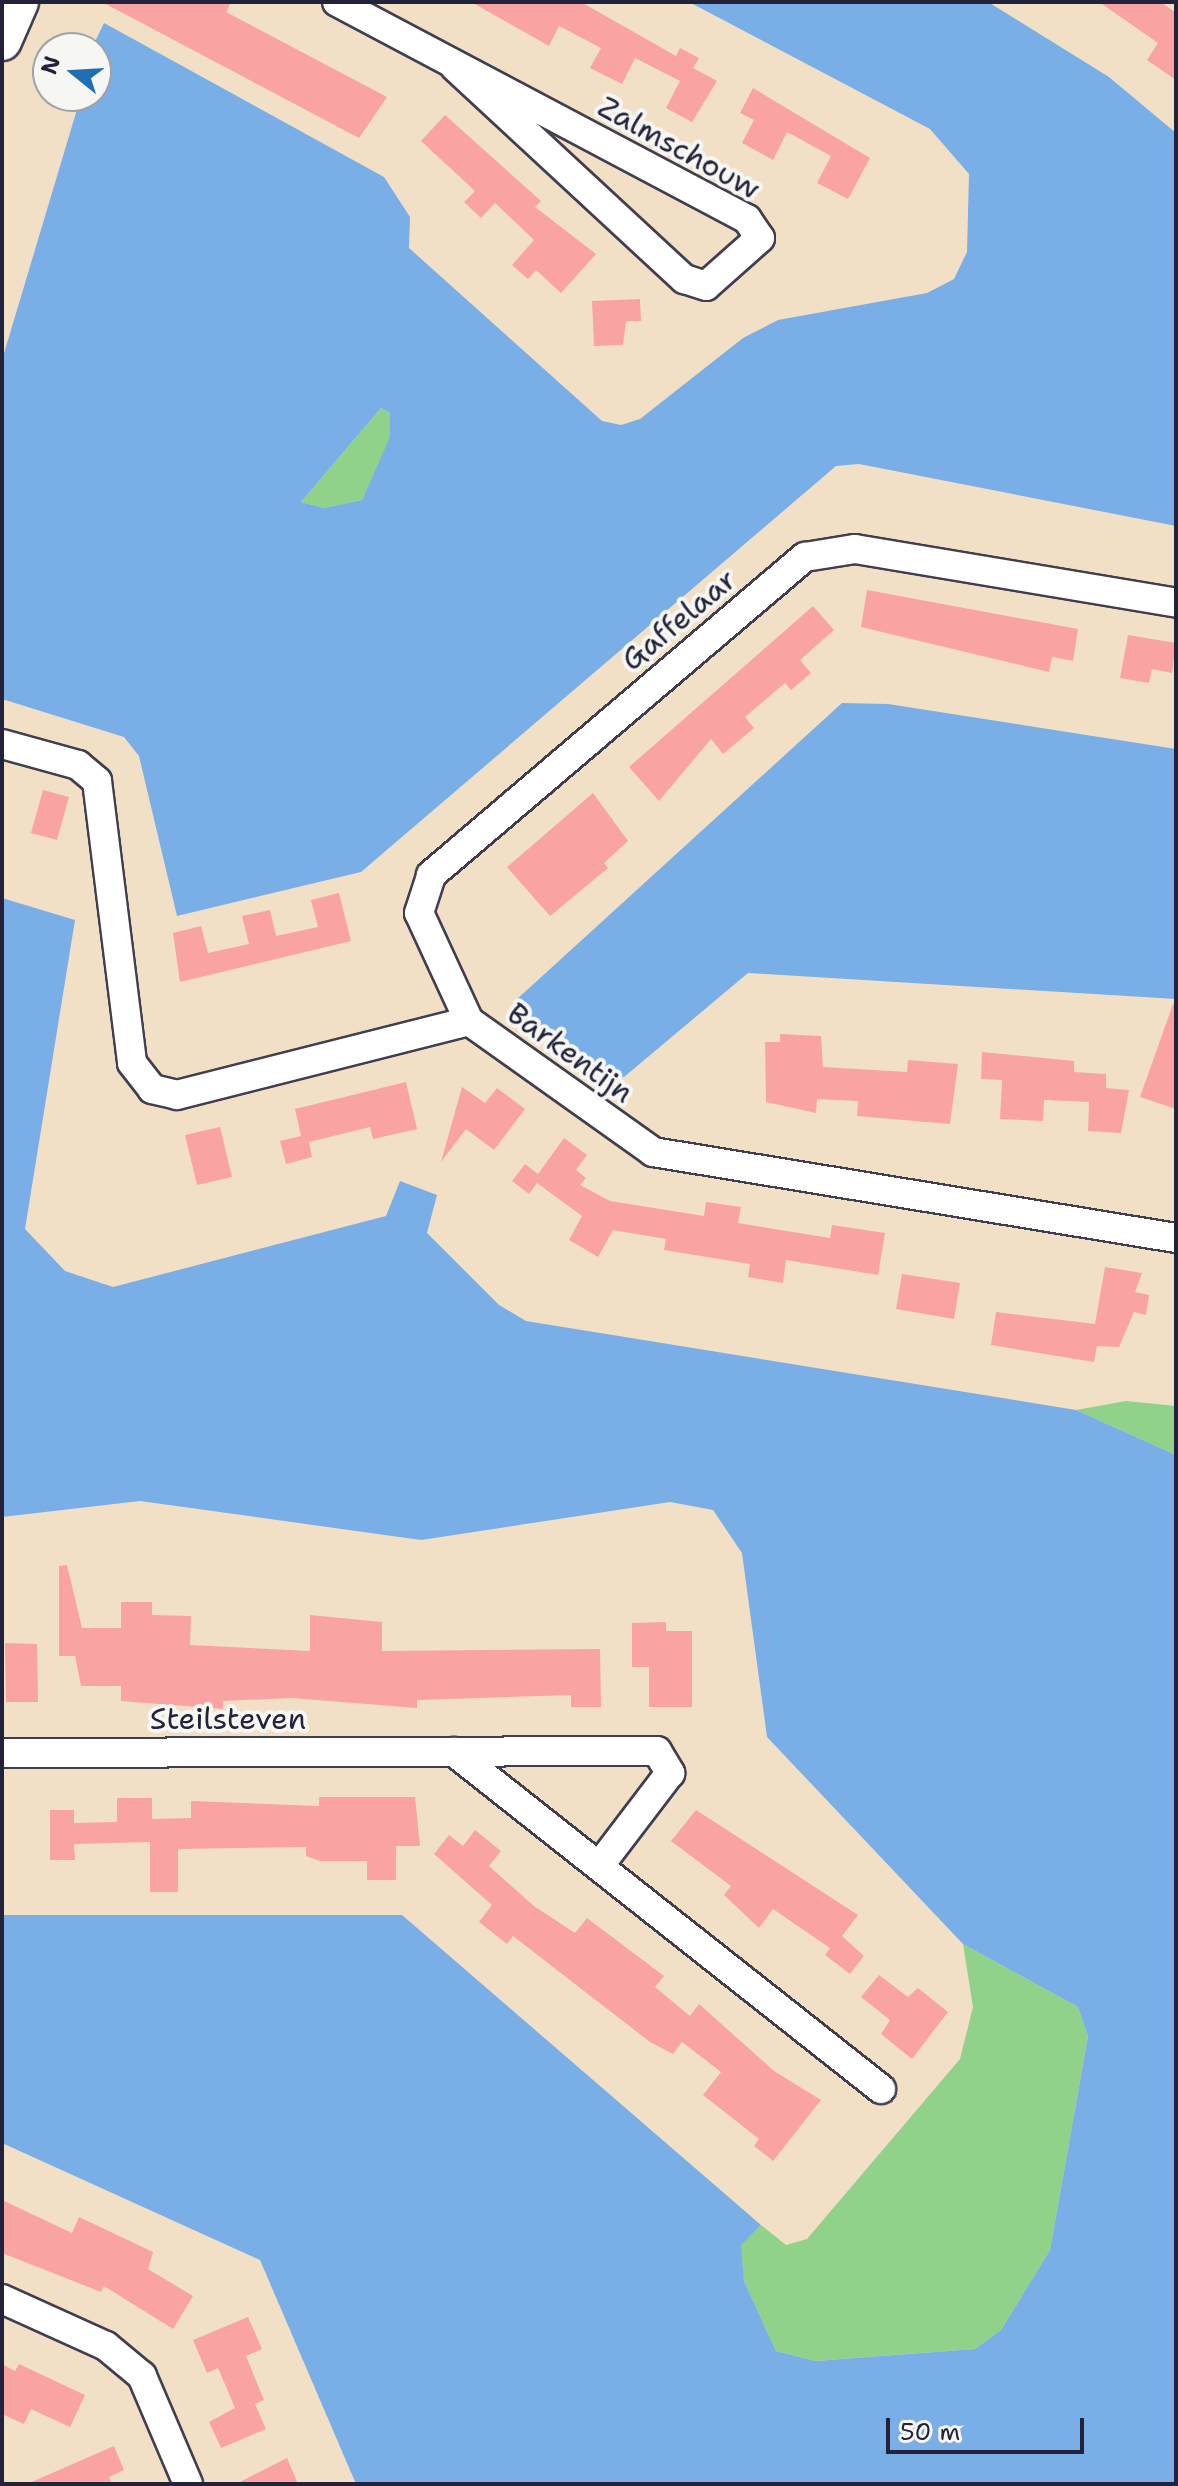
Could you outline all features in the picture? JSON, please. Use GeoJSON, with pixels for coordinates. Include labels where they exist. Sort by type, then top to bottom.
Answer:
{"type":"FeatureCollection","features":[{"type":"Feature","properties":{"kind":"street"},"geometry":{"type":"LineString","coordinates":[[2,41],[19,2]]}},
{"type":"Feature","properties":{"kind":"street","name":"Zalmschouw"},"geometry":{"type":"LineString","coordinates":[[337,2],[747,219],[760,238],[706,286],[684,279],[455,67]]}},
{"type":"Feature","properties":{"kind":"street","name":"Gaffelaar"},"geometry":{"type":"LineString","coordinates":[[469,1021],[419,913],[431,875],[805,557],[855,549],[1176,603]]}},
{"type":"Feature","properties":{"kind":"street","name":"Barkentijn"},"geometry":{"type":"LineString","coordinates":[[2,744],[78,765],[97,781],[132,1063],[152,1089],[177,1095],[469,1021],[653,1152],[1176,1238]]}},
{"type":"Feature","properties":{"kind":"street","name":"Steilsteven"},"geometry":{"type":"LineString","coordinates":[[2,1753],[657,1751],[670,1773],[600,1865]]}},
{"type":"Feature","properties":{"kind":"street"},"geometry":{"type":"LineString","coordinates":[[454,1752],[881,2089]]}},
{"type":"Feature","properties":{"kind":"street"},"geometry":{"type":"LineString","coordinates":[[2,2299],[106,2346],[142,2376],[188,2484]]}},
{"type":"Feature","properties":{"kind":"green space"},"geometry":{"type":"Polygon","coordinates":[[[381,408],[390,413],[391,437],[362,500],[324,508],[301,502],[381,408]]]}},
{"type":"Feature","properties":{"kind":"green space"},"geometry":{"type":"Polygon","coordinates":[[[1126,1401],[1176,1406],[1176,1455],[1076,1410],[1126,1401]]]}},
{"type":"Feature","properties":{"kind":"green space"},"geometry":{"type":"Polygon","coordinates":[[[963,1944],[1078,2007],[1088,2036],[1050,2250],[1001,2330],[975,2349],[814,2361],[776,2351],[744,2281],[740,2245],[761,2225],[786,2245],[807,2239],[960,2059],[973,2007],[963,1944]]]}},
{"type":"Feature","properties":{"kind":"water"},"geometry":{"type":"Polygon","coordinates":[[[689,2],[988,2],[1109,77],[1176,133],[1176,526],[859,464],[836,466],[361,872],[177,916],[139,756],[124,737],[2,699],[2,360],[76,112],[112,112],[112,32],[100,32],[104,23],[384,177],[410,217],[409,248],[602,421],[621,425],[640,419],[743,338],[778,320],[927,293],[954,279],[967,252],[969,174],[930,129],[689,2]],[[381,408],[301,502],[324,508],[362,500],[390,437],[390,413],[381,408]]]}},
{"type":"Feature","properties":{"kind":"water"},"geometry":{"type":"Polygon","coordinates":[[[842,703],[888,704],[1176,749],[1176,999],[748,973],[624,1077],[607,1079],[518,1012],[516,1000],[842,703]]]}},
{"type":"Feature","properties":{"kind":"water"},"geometry":{"type":"Polygon","coordinates":[[[2,898],[75,920],[25,1229],[65,1271],[113,1287],[386,1216],[400,1181],[437,1195],[427,1233],[499,1305],[526,1321],[1076,1410],[1176,1455],[1176,2484],[356,2484],[260,2260],[2,2143],[2,1915],[402,1915],[761,2225],[741,2245],[744,2281],[776,2351],[815,2361],[975,2349],[1001,2330],[1050,2250],[1088,2036],[1078,2007],[963,1944],[767,1737],[742,1553],[713,1510],[670,1502],[421,1540],[140,1501],[2,1517],[2,898]]]}},
{"type":"Feature","properties":{"kind":"building"},"geometry":{"type":"Polygon","coordinates":[[[102,2],[231,2],[226,12],[387,97],[359,138],[102,2]]]}},
{"type":"Feature","properties":{"kind":"building"},"geometry":{"type":"Polygon","coordinates":[[[471,2],[581,2],[676,56],[680,48],[699,58],[693,68],[717,81],[692,122],[666,108],[680,81],[635,58],[622,84],[590,68],[601,48],[559,26],[549,46],[471,2]]]}},
{"type":"Feature","properties":{"kind":"building"},"geometry":{"type":"Polygon","coordinates":[[[1099,2],[1161,2],[1176,13],[1176,80],[1147,60],[1158,43],[1099,2]]]}},
{"type":"Feature","properties":{"kind":"building"},"geometry":{"type":"Polygon","coordinates":[[[753,88],[870,158],[848,199],[817,183],[831,156],[787,132],[773,160],[742,143],[754,120],[740,113],[753,88]]]}},
{"type":"Feature","properties":{"kind":"building"},"geometry":{"type":"Polygon","coordinates":[[[445,115],[541,201],[535,207],[596,254],[561,293],[536,270],[528,279],[512,265],[534,240],[495,203],[481,218],[464,202],[475,191],[421,141],[445,115]]]}},
{"type":"Feature","properties":{"kind":"building"},"geometry":{"type":"Polygon","coordinates":[[[640,299],[641,321],[626,321],[623,345],[594,346],[592,301],[640,299]]]}},
{"type":"Feature","properties":{"kind":"building"},"geometry":{"type":"Polygon","coordinates":[[[867,590],[1078,629],[1073,661],[1052,657],[1049,672],[861,627],[867,590]]]}},
{"type":"Feature","properties":{"kind":"building"},"geometry":{"type":"Polygon","coordinates":[[[813,606],[834,630],[800,660],[811,673],[791,690],[785,683],[745,717],[754,728],[723,754],[711,739],[659,801],[629,767],[813,606]]]}},
{"type":"Feature","properties":{"kind":"building"},"geometry":{"type":"Polygon","coordinates":[[[1128,635],[1176,643],[1172,673],[1152,669],[1149,683],[1120,678],[1128,635]]]}},
{"type":"Feature","properties":{"kind":"building"},"geometry":{"type":"Polygon","coordinates":[[[43,790],[69,797],[57,840],[31,833],[43,790]]]}},
{"type":"Feature","properties":{"kind":"building"},"geometry":{"type":"Polygon","coordinates":[[[593,793],[628,841],[604,863],[608,868],[550,916],[507,867],[593,793]]]}},
{"type":"Feature","properties":{"kind":"building"},"geometry":{"type":"Polygon","coordinates":[[[339,893],[351,941],[180,982],[173,933],[201,926],[208,953],[249,944],[242,916],[270,910],[276,936],[318,927],[311,900],[339,893]]]}},
{"type":"Feature","properties":{"kind":"building"},"geometry":{"type":"Polygon","coordinates":[[[1173,1004],[1176,1004],[1176,1109],[1140,1097],[1173,1004]]]}},
{"type":"Feature","properties":{"kind":"building"},"geometry":{"type":"Polygon","coordinates":[[[780,1034],[821,1036],[823,1067],[907,1072],[908,1060],[958,1064],[950,1124],[857,1116],[858,1101],[817,1099],[816,1113],[766,1102],[765,1042],[780,1042],[780,1034]]]}},
{"type":"Feature","properties":{"kind":"building"},"geometry":{"type":"Polygon","coordinates":[[[982,1052],[1074,1061],[1074,1072],[1106,1074],[1106,1088],[1129,1090],[1121,1133],[1088,1131],[1089,1102],[1044,1100],[1043,1121],[1000,1119],[1002,1080],[981,1079],[982,1052]]]}},
{"type":"Feature","properties":{"kind":"building"},"geometry":{"type":"Polygon","coordinates":[[[406,1082],[417,1129],[373,1139],[370,1127],[309,1142],[312,1157],[286,1164],[280,1141],[301,1136],[295,1109],[406,1082]]]}},
{"type":"Feature","properties":{"kind":"building"},"geometry":{"type":"Polygon","coordinates":[[[462,1087],[485,1103],[497,1088],[525,1109],[494,1150],[466,1129],[441,1162],[462,1087]]]}},
{"type":"Feature","properties":{"kind":"building"},"geometry":{"type":"Polygon","coordinates":[[[220,1127],[232,1177],[197,1185],[185,1135],[220,1127]]]}},
{"type":"Feature","properties":{"kind":"building"},"geometry":{"type":"Polygon","coordinates":[[[564,1138],[587,1155],[576,1170],[586,1178],[580,1185],[610,1201],[704,1216],[706,1202],[741,1207],[738,1223],[830,1238],[832,1225],[885,1233],[878,1275],[786,1260],[783,1283],[748,1277],[750,1264],[664,1250],[666,1239],[613,1230],[598,1257],[569,1240],[582,1216],[537,1183],[529,1194],[512,1181],[525,1164],[538,1174],[564,1138]]]}},
{"type":"Feature","properties":{"kind":"building"},"geometry":{"type":"Polygon","coordinates":[[[1105,1267],[1142,1273],[1135,1292],[1149,1295],[1146,1315],[1134,1312],[1119,1347],[1097,1346],[1094,1362],[991,1345],[996,1312],[1095,1324],[1105,1267]]]}},
{"type":"Feature","properties":{"kind":"building"},"geometry":{"type":"Polygon","coordinates":[[[902,1274],[960,1283],[954,1319],[896,1309],[902,1274]]]}},
{"type":"Feature","properties":{"kind":"building"},"geometry":{"type":"Polygon","coordinates":[[[67,1565],[82,1628],[121,1628],[121,1602],[152,1602],[152,1615],[191,1616],[190,1645],[310,1651],[310,1615],[382,1622],[382,1651],[600,1649],[601,1707],[571,1707],[571,1695],[417,1700],[417,1708],[292,1698],[223,1701],[223,1709],[121,1701],[121,1686],[81,1686],[75,1656],[59,1656],[59,1566],[67,1565]]]}},
{"type":"Feature","properties":{"kind":"building"},"geometry":{"type":"Polygon","coordinates":[[[666,1622],[666,1631],[692,1631],[692,1707],[649,1707],[649,1667],[632,1667],[632,1623],[666,1622]]]}},
{"type":"Feature","properties":{"kind":"building"},"geometry":{"type":"Polygon","coordinates":[[[5,1643],[37,1644],[38,1702],[6,1702],[5,1643]]]}},
{"type":"Feature","properties":{"kind":"building"},"geometry":{"type":"Polygon","coordinates":[[[319,1797],[415,1797],[420,1846],[396,1846],[396,1880],[367,1880],[367,1861],[320,1861],[306,1856],[306,1847],[178,1849],[178,1892],[150,1892],[150,1842],[74,1844],[75,1860],[50,1860],[50,1810],[74,1810],[74,1823],[117,1822],[117,1798],[152,1798],[152,1819],[191,1818],[191,1801],[319,1806],[319,1797]]]}},
{"type":"Feature","properties":{"kind":"building"},"geometry":{"type":"Polygon","coordinates":[[[696,1810],[858,1915],[842,1936],[864,1956],[850,1974],[825,1955],[830,1948],[773,1909],[759,1928],[724,1895],[731,1886],[671,1841],[696,1810]]]}},
{"type":"Feature","properties":{"kind":"building"},"geometry":{"type":"Polygon","coordinates":[[[475,1830],[501,1851],[489,1866],[534,1906],[575,1933],[587,1918],[664,1976],[655,1987],[690,2016],[699,2004],[774,2071],[821,2100],[773,2161],[754,2146],[759,2139],[703,2095],[721,2072],[682,2042],[673,2054],[650,2042],[513,1936],[507,1944],[479,1922],[492,1905],[434,1854],[449,1835],[463,1846],[475,1830]]]}},
{"type":"Feature","properties":{"kind":"building"},"geometry":{"type":"Polygon","coordinates":[[[879,1975],[908,1997],[918,1988],[948,2012],[912,2059],[881,2034],[890,2020],[861,1997],[879,1975]]]}},
{"type":"Feature","properties":{"kind":"building"},"geometry":{"type":"Polygon","coordinates":[[[2,2200],[72,2233],[79,2217],[153,2252],[148,2269],[193,2296],[173,2329],[104,2286],[101,2292],[2,2253],[2,2200]]]}},
{"type":"Feature","properties":{"kind":"building"},"geometry":{"type":"Polygon","coordinates":[[[248,2317],[262,2349],[246,2356],[264,2400],[255,2404],[266,2429],[221,2448],[209,2422],[235,2408],[218,2368],[207,2373],[193,2340],[248,2317]]]}},
{"type":"Feature","properties":{"kind":"building"},"geometry":{"type":"Polygon","coordinates":[[[2,2364],[15,2371],[19,2364],[85,2395],[70,2427],[31,2409],[24,2424],[2,2414],[2,2364]]]}},
{"type":"Feature","properties":{"kind":"building"},"geometry":{"type":"Polygon","coordinates":[[[114,2446],[124,2470],[109,2477],[112,2484],[27,2484],[114,2446]]]}},
{"type":"Feature","properties":{"kind":"building"},"geometry":{"type":"Polygon","coordinates":[[[287,2458],[298,2484],[236,2484],[287,2458]]]}}]}
